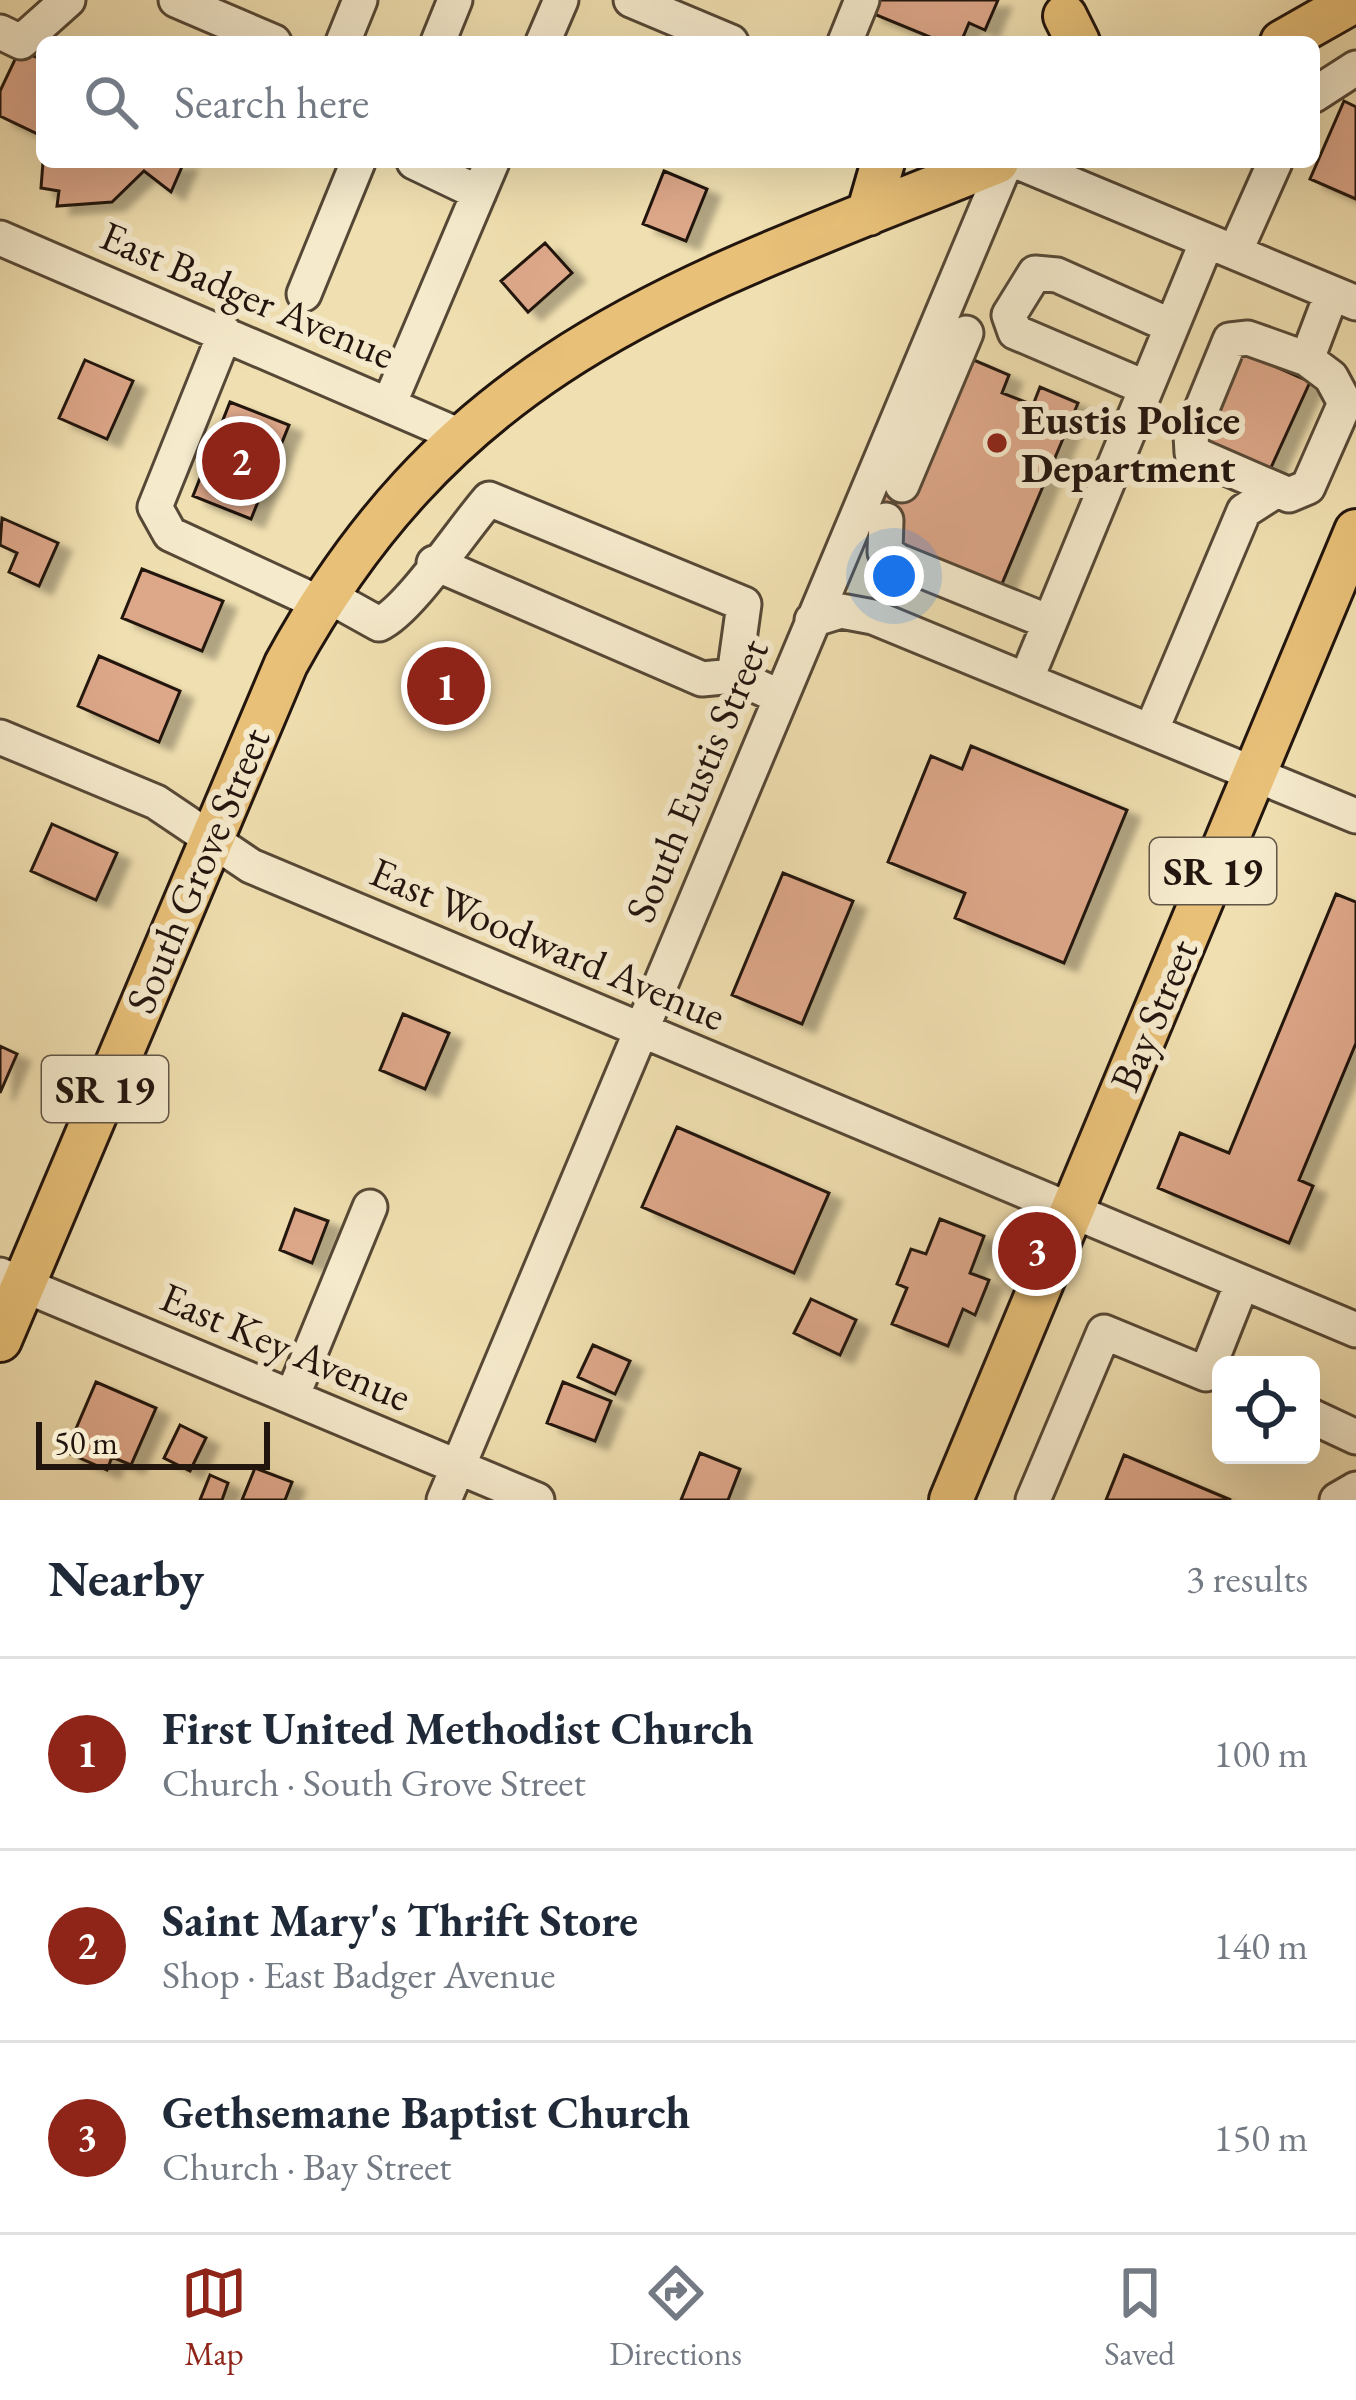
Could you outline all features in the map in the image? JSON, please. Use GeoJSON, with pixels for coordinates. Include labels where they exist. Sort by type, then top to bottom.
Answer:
{"type":"FeatureCollection","features":[{"type":"Feature","properties":{"kind":"main road"},"geometry":{"type":"LineString","coordinates":[[1294,36],[1353,7]]}},
{"type":"Feature","properties":{"kind":"main road"},"geometry":{"type":"LineString","coordinates":[[868,214],[882,168]]}},
{"type":"Feature","properties":{"kind":"main road","name":"SR 19"},"geometry":{"type":"LineString","coordinates":[[322,599],[401,495],[460,436],[542,370],[634,314],[986,168]]}},
{"type":"Feature","properties":{"kind":"main road","name":"Bay Street"},"geometry":{"type":"LineString","coordinates":[[951,1500],[1356,531]]}},
{"type":"Feature","properties":{"kind":"main road","name":"South Grove Street"},"geometry":{"type":"LineString","coordinates":[[0,1340],[12,1280],[252,736],[322,599]]}},
{"type":"Feature","properties":{"kind":"street"},"geometry":{"type":"LineString","coordinates":[[0,32],[21,43],[68,0]]}},
{"type":"Feature","properties":{"kind":"street"},"geometry":{"type":"LineString","coordinates":[[176,0],[260,36]]}},
{"type":"Feature","properties":{"kind":"street"},"geometry":{"type":"LineString","coordinates":[[345,36],[360,0]]}},
{"type":"Feature","properties":{"kind":"street"},"geometry":{"type":"LineString","coordinates":[[440,36],[455,0]]}},
{"type":"Feature","properties":{"kind":"street"},"geometry":{"type":"LineString","coordinates":[[546,36],[561,0]]}},
{"type":"Feature","properties":{"kind":"street"},"geometry":{"type":"LineString","coordinates":[[631,0],[717,36]]}},
{"type":"Feature","properties":{"kind":"street"},"geometry":{"type":"LineString","coordinates":[[847,36],[862,0]]}},
{"type":"Feature","properties":{"kind":"street"},"geometry":{"type":"LineString","coordinates":[[1320,91],[1356,68]]}},
{"type":"Feature","properties":{"kind":"street"},"geometry":{"type":"LineString","coordinates":[[304,294],[356,168]]}},
{"type":"Feature","properties":{"kind":"street"},"geometry":{"type":"LineString","coordinates":[[390,402],[486,177],[443,168]]}},
{"type":"Feature","properties":{"kind":"street","name":"South Eustis Street"},"geometry":{"type":"LineString","coordinates":[[444,1500],[812,620],[950,331],[999,168]]}},
{"type":"Feature","properties":{"kind":"street"},"geometry":{"type":"LineString","coordinates":[[1032,168],[1344,298],[1306,359]]}},
{"type":"Feature","properties":{"kind":"street"},"geometry":{"type":"LineString","coordinates":[[1026,680],[1169,325],[1271,168]]}},
{"type":"Feature","properties":{"kind":"street","name":"East Badger Avenue"},"geometry":{"type":"LineString","coordinates":[[0,238],[460,436]]}},
{"type":"Feature","properties":{"kind":"street"},"geometry":{"type":"LineString","coordinates":[[1014,330],[1009,315],[1035,273],[1058,274],[1169,325]]}},
{"type":"Feature","properties":{"kind":"street"},"geometry":{"type":"LineString","coordinates":[[902,484],[950,331],[1014,330],[1144,387]]}},
{"type":"Feature","properties":{"kind":"street"},"geometry":{"type":"LineString","coordinates":[[225,333],[155,507],[170,534],[379,624],[400,614],[434,563],[489,499],[744,604],[718,678]]}},
{"type":"Feature","properties":{"kind":"street"},"geometry":{"type":"LineString","coordinates":[[1248,338],[1306,359],[1331,376],[1345,403],[1308,487],[1300,495],[1276,490],[1192,453],[1189,446],[1230,340],[1248,338]]}},
{"type":"Feature","properties":{"kind":"street"},"geometry":{"type":"LineString","coordinates":[[1151,731],[1244,511],[1276,490]]}},
{"type":"Feature","properties":{"kind":"street"},"geometry":{"type":"LineString","coordinates":[[886,520],[885,552],[898,561],[1049,622]]}},
{"type":"Feature","properties":{"kind":"street"},"geometry":{"type":"LineString","coordinates":[[434,563],[718,678],[781,697]]}},
{"type":"Feature","properties":{"kind":"street"},"geometry":{"type":"LineString","coordinates":[[812,620],[842,611],[873,617],[1356,816]]}},
{"type":"Feature","properties":{"kind":"street","name":"East Woodward Avenue"},"geometry":{"type":"LineString","coordinates":[[0,736],[156,802],[251,866],[1356,1330]]}},
{"type":"Feature","properties":{"kind":"street"},"geometry":{"type":"LineString","coordinates":[[292,1397],[370,1207]]}},
{"type":"Feature","properties":{"kind":"street","name":"East Key Avenue"},"geometry":{"type":"LineString","coordinates":[[12,1280],[537,1500]]}},
{"type":"Feature","properties":{"kind":"street"},"geometry":{"type":"LineString","coordinates":[[1219,1356],[1242,1283]]}},
{"type":"Feature","properties":{"kind":"street"},"geometry":{"type":"LineString","coordinates":[[1034,1500],[1104,1332],[1212,1377]]}},
{"type":"Feature","properties":{"kind":"street"},"geometry":{"type":"LineString","coordinates":[[1320,1420],[1356,1437]]}},
{"type":"Feature","properties":{"kind":"street"},"geometry":{"type":"LineString","coordinates":[[1337,1500],[1356,1489]]}},
{"type":"Feature","properties":{"kind":"building"},"geometry":{"type":"Polygon","coordinates":[[[874,0],[998,0],[985,30],[969,23],[964,36],[927,36],[869,12],[874,0]]]}},
{"type":"Feature","properties":{"kind":"building"},"geometry":{"type":"Polygon","coordinates":[[[19,51],[36,57],[36,133],[0,116],[0,91],[19,51]]]}},
{"type":"Feature","properties":{"kind":"building"},"geometry":{"type":"Polygon","coordinates":[[[1344,101],[1356,107],[1356,199],[1310,179],[1315,168],[1320,168],[1320,156],[1344,101]]]}},
{"type":"Feature","properties":{"kind":"building"},"geometry":{"type":"Polygon","coordinates":[[[43,168],[181,168],[171,192],[144,171],[112,202],[57,206],[59,191],[41,188],[43,168]]]}},
{"type":"Feature","properties":{"kind":"building"},"geometry":{"type":"Polygon","coordinates":[[[664,171],[707,189],[686,241],[643,224],[664,171]]]}},
{"type":"Feature","properties":{"kind":"building"},"geometry":{"type":"Polygon","coordinates":[[[545,243],[572,273],[528,312],[501,281],[545,243]]]}},
{"type":"Feature","properties":{"kind":"building"},"geometry":{"type":"Polygon","coordinates":[[[1242,352],[1310,382],[1268,474],[1201,445],[1242,352]]]}},
{"type":"Feature","properties":{"kind":"building","name":"Eustis Police Department"},"geometry":{"type":"Polygon","coordinates":[[[969,358],[1009,375],[1002,393],[1033,405],[1040,387],[1078,403],[1001,586],[892,540],[875,515],[890,480],[969,358]]]}},
{"type":"Feature","properties":{"kind":"building"},"geometry":{"type":"Polygon","coordinates":[[[85,360],[133,381],[107,439],[59,418],[85,360]]]}},
{"type":"Feature","properties":{"kind":"building"},"geometry":{"type":"Polygon","coordinates":[[[230,402],[289,425],[251,519],[193,496],[230,402]]]}},
{"type":"Feature","properties":{"kind":"building"},"geometry":{"type":"Polygon","coordinates":[[[2,518],[58,543],[39,586],[9,572],[17,553],[0,545],[2,518]]]}},
{"type":"Feature","properties":{"kind":"building"},"geometry":{"type":"Polygon","coordinates":[[[142,569],[223,601],[202,651],[122,618],[142,569]]]}},
{"type":"Feature","properties":{"kind":"building"},"geometry":{"type":"Polygon","coordinates":[[[99,656],[180,691],[159,742],[78,706],[99,656]]]}},
{"type":"Feature","properties":{"kind":"building"},"geometry":{"type":"Polygon","coordinates":[[[971,746],[1127,810],[1064,963],[955,918],[965,893],[888,862],[931,756],[962,769],[971,746]]]}},
{"type":"Feature","properties":{"kind":"building"},"geometry":{"type":"Polygon","coordinates":[[[52,824],[117,853],[96,900],[31,871],[52,824]]]}},
{"type":"Feature","properties":{"kind":"building"},"geometry":{"type":"Polygon","coordinates":[[[783,873],[853,901],[802,1024],[732,995],[783,873]]]}},
{"type":"Feature","properties":{"kind":"building"},"geometry":{"type":"Polygon","coordinates":[[[1336,894],[1356,902],[1356,1043],[1299,1180],[1313,1186],[1289,1243],[1158,1188],[1180,1133],[1229,1153],[1336,894]]]}},
{"type":"Feature","properties":{"kind":"building"},"geometry":{"type":"Polygon","coordinates":[[[403,1014],[449,1033],[425,1089],[380,1070],[403,1014]]]}},
{"type":"Feature","properties":{"kind":"building"},"geometry":{"type":"Polygon","coordinates":[[[0,1046],[17,1054],[0,1093],[0,1046]]]}},
{"type":"Feature","properties":{"kind":"building"},"geometry":{"type":"Polygon","coordinates":[[[677,1127],[829,1193],[794,1273],[642,1207],[677,1127]]]}},
{"type":"Feature","properties":{"kind":"building"},"geometry":{"type":"Polygon","coordinates":[[[295,1209],[328,1221],[312,1263],[280,1250],[295,1209]]]}},
{"type":"Feature","properties":{"kind":"building"},"geometry":{"type":"Polygon","coordinates":[[[940,1219],[984,1236],[970,1273],[989,1280],[975,1315],[963,1309],[948,1346],[892,1324],[907,1288],[897,1284],[911,1249],[926,1254],[940,1219]]]}},
{"type":"Feature","properties":{"kind":"building"},"geometry":{"type":"Polygon","coordinates":[[[811,1299],[856,1320],[840,1355],[794,1333],[811,1299]]]}},
{"type":"Feature","properties":{"kind":"building"},"geometry":{"type":"Polygon","coordinates":[[[593,1345],[630,1361],[615,1394],[578,1377],[593,1345]]]}},
{"type":"Feature","properties":{"kind":"building"},"geometry":{"type":"Polygon","coordinates":[[[96,1382],[156,1408],[131,1465],[112,1457],[107,1470],[66,1452],[96,1382]]]}},
{"type":"Feature","properties":{"kind":"building"},"geometry":{"type":"Polygon","coordinates":[[[563,1382],[611,1401],[595,1441],[547,1423],[563,1382]]]}},
{"type":"Feature","properties":{"kind":"building"},"geometry":{"type":"Polygon","coordinates":[[[180,1425],[206,1438],[190,1471],[164,1458],[180,1425]]]}},
{"type":"Feature","properties":{"kind":"building"},"geometry":{"type":"Polygon","coordinates":[[[700,1453],[740,1469],[728,1500],[681,1500],[700,1453]]]}},
{"type":"Feature","properties":{"kind":"building"},"geometry":{"type":"Polygon","coordinates":[[[1124,1455],[1231,1500],[1106,1500],[1124,1455]]]}},
{"type":"Feature","properties":{"kind":"building"},"geometry":{"type":"Polygon","coordinates":[[[255,1468],[292,1482],[285,1500],[242,1500],[255,1468]]]}},
{"type":"Feature","properties":{"kind":"building"},"geometry":{"type":"Polygon","coordinates":[[[210,1475],[228,1483],[222,1500],[200,1500],[210,1475]]]}},
{"type":"Feature","properties":{"kind":"place","name":"Eustis Police Department"},"geometry":{"type":"Point","coordinates":[997,443]}},
{"type":"Feature","properties":{"kind":"place","name":"Saint Mary's Thrift Store"},"geometry":{"type":"Point","coordinates":[241,461]}},
{"type":"Feature","properties":{"kind":"place","name":"First United Methodist Church"},"geometry":{"type":"Point","coordinates":[446,686]}},
{"type":"Feature","properties":{"kind":"place","name":"Gethsemane Baptist Church"},"geometry":{"type":"Point","coordinates":[1037,1251]}}]}
